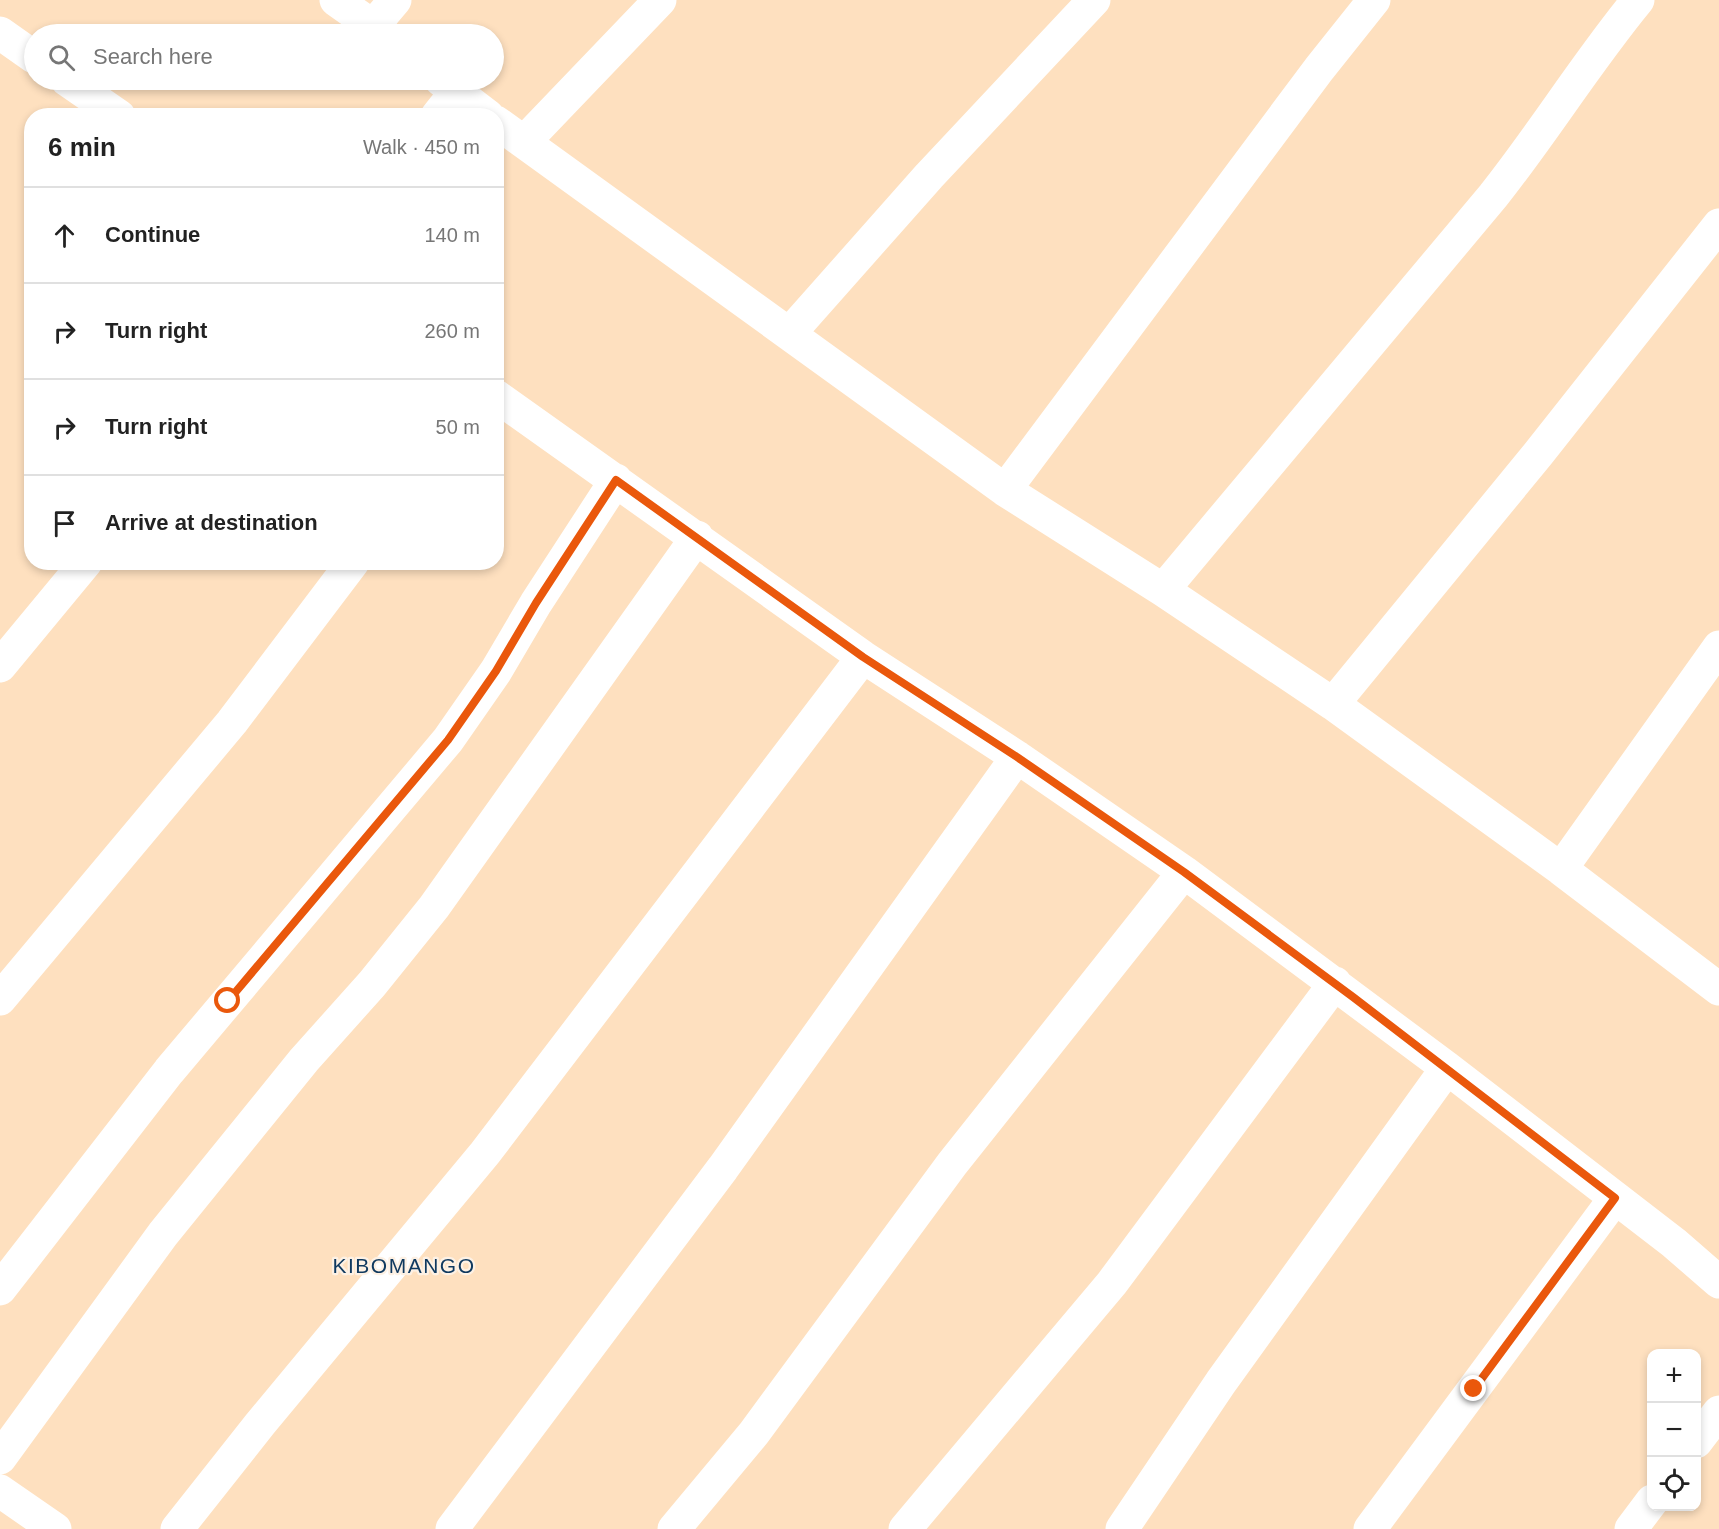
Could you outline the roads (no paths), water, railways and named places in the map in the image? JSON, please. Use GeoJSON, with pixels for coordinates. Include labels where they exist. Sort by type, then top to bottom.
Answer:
{"type":"FeatureCollection","features":[{"type":"Feature","properties":{"kind":"street"},"geometry":{"type":"LineString","coordinates":[[336,0],[370,24]]}},
{"type":"Feature","properties":{"kind":"street"},"geometry":{"type":"LineString","coordinates":[[381,24],[395,0]]}},
{"type":"Feature","properties":{"kind":"street"},"geometry":{"type":"LineString","coordinates":[[524,142],[660,0]]}},
{"type":"Feature","properties":{"kind":"street"},"geometry":{"type":"LineString","coordinates":[[789,333],[929,176],[1094,0]]}},
{"type":"Feature","properties":{"kind":"street"},"geometry":{"type":"LineString","coordinates":[[1005,490],[1319,69],[1374,0]]}},
{"type":"Feature","properties":{"kind":"street"},"geometry":{"type":"LineString","coordinates":[[1163,590],[1493,196],[1537,141],[1611,33],[1638,0]]}},
{"type":"Feature","properties":{"kind":"street"},"geometry":{"type":"LineString","coordinates":[[0,33],[24,50]]}},
{"type":"Feature","properties":{"kind":"street"},"geometry":{"type":"LineString","coordinates":[[81,90],[107,108]]}},
{"type":"Feature","properties":{"kind":"street"},"geometry":{"type":"LineString","coordinates":[[445,96],[471,108]]}},
{"type":"Feature","properties":{"kind":"street"},"geometry":{"type":"LineString","coordinates":[[504,128],[1005,490],[1163,590],[1333,704],[1561,869],[1719,989]]}},
{"type":"Feature","properties":{"kind":"street"},"geometry":{"type":"LineString","coordinates":[[1333,704],[1538,454],[1719,225]]}},
{"type":"Feature","properties":{"kind":"street"},"geometry":{"type":"LineString","coordinates":[[504,402],[863,657],[1017,757],[1184,872],[1447,1068],[1719,1282]]}},
{"type":"Feature","properties":{"kind":"street"},"geometry":{"type":"LineString","coordinates":[[0,1289],[169,1071],[448,740],[496,671],[536,603],[616,480]]}},
{"type":"Feature","properties":{"kind":"street"},"geometry":{"type":"LineString","coordinates":[[0,1458],[164,1234],[304,1060],[372,984],[434,907],[697,537]]}},
{"type":"Feature","properties":{"kind":"street"},"geometry":{"type":"LineString","coordinates":[[0,666],[79,570]]}},
{"type":"Feature","properties":{"kind":"street"},"geometry":{"type":"LineString","coordinates":[[0,999],[232,722],[347,570]]}},
{"type":"Feature","properties":{"kind":"street"},"geometry":{"type":"LineString","coordinates":[[1561,869],[1719,647]]}},
{"type":"Feature","properties":{"kind":"street"},"geometry":{"type":"LineString","coordinates":[[177,1529],[260,1424],[486,1153],[863,657]]}},
{"type":"Feature","properties":{"kind":"street"},"geometry":{"type":"LineString","coordinates":[[452,1529],[723,1168],[1017,757]]}},
{"type":"Feature","properties":{"kind":"street"},"geometry":{"type":"LineString","coordinates":[[674,1529],[754,1433],[952,1164],[1184,872]]}},
{"type":"Feature","properties":{"kind":"street"},"geometry":{"type":"LineString","coordinates":[[910,1527],[1112,1283],[1335,983]]}},
{"type":"Feature","properties":{"kind":"street"},"geometry":{"type":"LineString","coordinates":[[1122,1529],[1221,1382],[1447,1068]]}},
{"type":"Feature","properties":{"kind":"street"},"geometry":{"type":"LineString","coordinates":[[1370,1529],[1615,1198]]}},
{"type":"Feature","properties":{"kind":"street"},"geometry":{"type":"LineString","coordinates":[[1701,1435],[1719,1412]]}},
{"type":"Feature","properties":{"kind":"street"},"geometry":{"type":"LineString","coordinates":[[0,1491],[55,1529]]}},
{"type":"Feature","properties":{"kind":"street"},"geometry":{"type":"LineString","coordinates":[[1630,1529],[1647,1507]]}},
{"type":"Feature","properties":{"kind":"district","name":"KIBOMANGO"},"geometry":{"type":"Point","coordinates":[404,1266]}}]}
